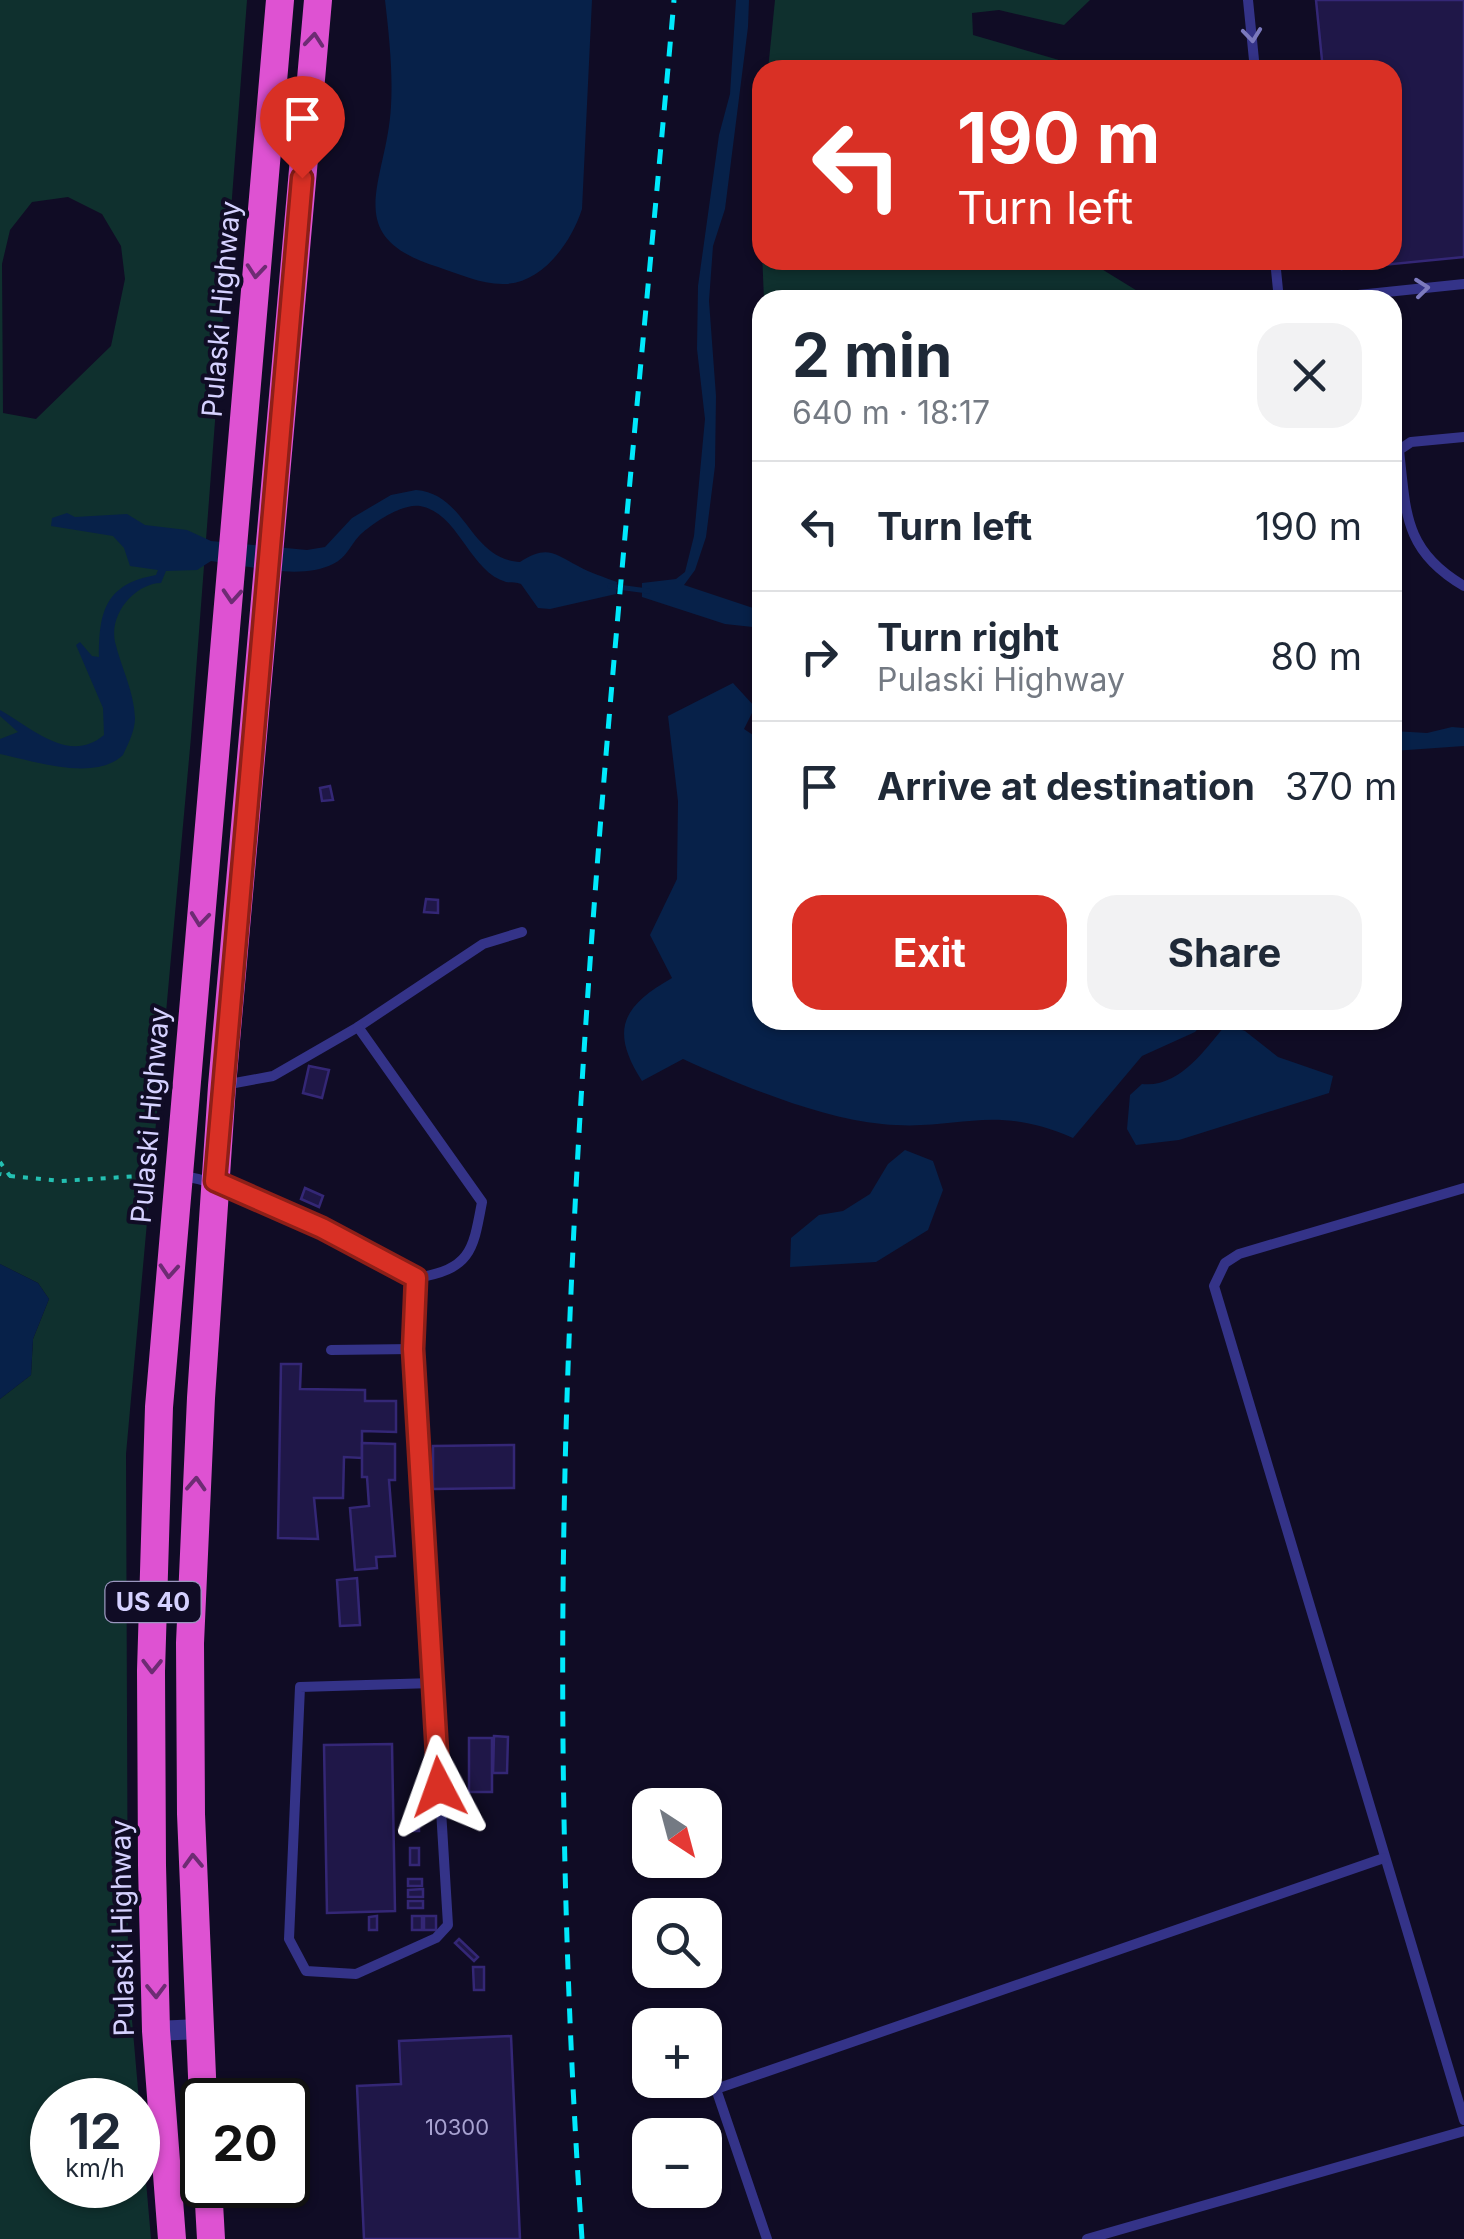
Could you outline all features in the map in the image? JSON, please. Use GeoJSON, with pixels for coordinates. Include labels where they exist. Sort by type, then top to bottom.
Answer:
{"type":"FeatureCollection","features":[{"type":"Feature","properties":{"kind":"highway","name":"Pulaski Highway"},"geometry":{"type":"LineString","coordinates":[[172,2239],[156,2030],[151,1776],[160,1407],[176,1174],[231,608],[280,0]]}},
{"type":"Feature","properties":{"kind":"highway","name":"US 40"},"geometry":{"type":"LineString","coordinates":[[202,2078],[190,1643],[215,1181],[318,0]]}},
{"type":"Feature","properties":{"kind":"highway"},"geometry":{"type":"LineString","coordinates":[[209,2208],[211,2239]]}},
{"type":"Feature","properties":{"kind":"street"},"geometry":{"type":"LineString","coordinates":[[156,2030],[200,2028]]}},
{"type":"Feature","properties":{"kind":"lane"},"geometry":{"type":"LineString","coordinates":[[1248,0],[1254,60]]}},
{"type":"Feature","properties":{"kind":"lane"},"geometry":{"type":"LineString","coordinates":[[1402,290],[1464,284]]}},
{"type":"Feature","properties":{"kind":"lane"},"geometry":{"type":"LineString","coordinates":[[1402,448],[1410,442],[1464,438]]}},
{"type":"Feature","properties":{"kind":"lane"},"geometry":{"type":"LineString","coordinates":[[1402,476],[1408,528],[1441,572],[1464,586]]}},
{"type":"Feature","properties":{"kind":"lane"},"geometry":{"type":"LineString","coordinates":[[222,1086],[273,1076],[358,1027],[483,944],[522,932]]}},
{"type":"Feature","properties":{"kind":"lane"},"geometry":{"type":"LineString","coordinates":[[176,1174],[215,1181],[322,1228],[416,1278],[448,1270],[473,1252],[482,1202],[358,1027]]}},
{"type":"Feature","properties":{"kind":"lane"},"geometry":{"type":"LineString","coordinates":[[1464,1188],[1238,1254],[1225,1263],[1214,1286],[1464,2120]]}},
{"type":"Feature","properties":{"kind":"lane"},"geometry":{"type":"LineString","coordinates":[[416,1278],[413,1349],[448,1925],[423,1944],[356,1974],[306,1971],[289,1939],[300,1687],[432,1684]]}},
{"type":"Feature","properties":{"kind":"lane"},"geometry":{"type":"LineString","coordinates":[[330,1350],[413,1349]]}},
{"type":"Feature","properties":{"kind":"lane"},"geometry":{"type":"LineString","coordinates":[[767,2239],[716,2089],[1384,1858]]}},
{"type":"Feature","properties":{"kind":"lane"},"geometry":{"type":"LineString","coordinates":[[1087,2239],[1464,2132]]}},
{"type":"Feature","properties":{"kind":"path"},"geometry":{"type":"LineString","coordinates":[[0,1162],[10,1176]]}},
{"type":"Feature","properties":{"kind":"path"},"geometry":{"type":"LineString","coordinates":[[0,1174],[61,1181],[176,1174]]}},
{"type":"Feature","properties":{"kind":"green space"},"geometry":{"type":"Polygon","coordinates":[[[0,0],[247,0],[191,737],[126,1454],[128,1974],[137,2078],[30,2078],[30,2208],[148,2208],[151,2239],[0,2239],[0,1399],[31,1375],[33,1339],[49,1299],[38,1283],[0,1264],[0,0]],[[68,197],[32,202],[10,230],[2,264],[3,413],[36,419],[111,346],[125,279],[121,246],[102,214],[68,197]]]}},
{"type":"Feature","properties":{"kind":"green space"},"geometry":{"type":"Polygon","coordinates":[[[775,0],[1090,0],[1064,25],[999,10],[972,13],[973,35],[1059,60],[769,60],[775,0]]]}},
{"type":"Feature","properties":{"kind":"green space"},"geometry":{"type":"Polygon","coordinates":[[[762,270],[1103,270],[1136,290],[764,290],[762,270]]]}},
{"type":"Feature","properties":{"kind":"water"},"geometry":{"type":"Polygon","coordinates":[[[385,0],[592,0],[582,209],[563,247],[532,276],[505,284],[463,276],[407,254],[388,240],[378,223],[378,183],[391,93],[385,0]]]}},
{"type":"Feature","properties":{"kind":"water"},"geometry":{"type":"Polygon","coordinates":[[[736,0],[749,0],[725,209],[713,246],[709,301],[716,396],[715,466],[706,537],[695,570],[684,585],[752,608],[752,627],[725,624],[642,597],[642,583],[676,579],[685,572],[694,536],[705,419],[697,349],[698,286],[719,135],[730,94],[736,0]]]}},
{"type":"Feature","properties":{"kind":"water"},"geometry":{"type":"Polygon","coordinates":[[[416,490],[447,503],[489,550],[503,558],[520,562],[544,552],[556,555],[617,582],[616,594],[550,609],[538,608],[521,584],[493,576],[482,566],[445,519],[420,506],[405,508],[371,526],[341,558],[319,569],[289,572],[211,561],[197,570],[166,571],[161,583],[134,594],[116,620],[115,642],[135,718],[123,755],[111,763],[81,768],[46,765],[0,754],[0,739],[18,732],[0,716],[0,710],[64,745],[91,743],[104,735],[103,708],[76,645],[80,642],[92,656],[99,657],[101,626],[108,602],[126,585],[156,575],[158,570],[130,566],[124,548],[113,536],[51,526],[52,518],[67,513],[75,517],[127,514],[145,525],[187,530],[211,541],[307,550],[325,547],[352,518],[391,495],[416,490]]]}},
{"type":"Feature","properties":{"kind":"water"},"geometry":{"type":"Polygon","coordinates":[[[733,683],[752,704],[744,729],[752,734],[752,1030],[1197,1030],[1142,1056],[1073,1138],[1044,1127],[996,1120],[909,1125],[858,1121],[780,1099],[683,1059],[642,1081],[626,1047],[626,1020],[642,999],[672,978],[650,935],[677,879],[678,801],[668,716],[733,683]]]}},
{"type":"Feature","properties":{"kind":"water"},"geometry":{"type":"Polygon","coordinates":[[[1464,728],[1464,746],[1402,750],[1402,732],[1464,728]]]}},
{"type":"Feature","properties":{"kind":"water"},"geometry":{"type":"Polygon","coordinates":[[[1222,1030],[1242,1030],[1278,1057],[1333,1076],[1329,1093],[1179,1140],[1136,1145],[1127,1129],[1130,1095],[1142,1084],[1156,1084],[1179,1074],[1222,1030]]]}},
{"type":"Feature","properties":{"kind":"water"},"geometry":{"type":"Polygon","coordinates":[[[905,1150],[933,1161],[943,1190],[928,1230],[876,1262],[790,1267],[791,1238],[819,1215],[843,1211],[870,1194],[888,1164],[905,1150]]]}},
{"type":"Feature","properties":{"kind":"water"},"geometry":{"type":"Polygon","coordinates":[[[0,1264],[38,1283],[49,1299],[33,1339],[31,1375],[0,1399],[0,1264]]]}},
{"type":"Feature","properties":{"kind":"building"},"geometry":{"type":"Polygon","coordinates":[[[1316,0],[1464,0],[1464,257],[1402,263],[1402,60],[1322,60],[1316,0]]]}},
{"type":"Feature","properties":{"kind":"building"},"geometry":{"type":"Polygon","coordinates":[[[330,786],[333,800],[322,801],[320,788],[330,786]]]}},
{"type":"Feature","properties":{"kind":"building"},"geometry":{"type":"Polygon","coordinates":[[[426,899],[438,900],[438,913],[424,912],[426,899]]]}},
{"type":"Feature","properties":{"kind":"building"},"geometry":{"type":"Polygon","coordinates":[[[309,1066],[329,1070],[322,1098],[303,1093],[309,1066]]]}},
{"type":"Feature","properties":{"kind":"building"},"geometry":{"type":"Polygon","coordinates":[[[305,1188],[323,1196],[319,1207],[301,1199],[305,1188]]]}},
{"type":"Feature","properties":{"kind":"building"},"geometry":{"type":"Polygon","coordinates":[[[281,1364],[301,1364],[300,1389],[365,1390],[365,1401],[396,1401],[396,1432],[362,1431],[362,1458],[344,1457],[343,1498],[314,1498],[318,1539],[278,1538],[281,1364]]]}},
{"type":"Feature","properties":{"kind":"building"},"geometry":{"type":"Polygon","coordinates":[[[362,1443],[395,1444],[395,1480],[389,1480],[395,1556],[376,1557],[377,1568],[355,1570],[350,1508],[369,1506],[367,1477],[362,1477],[362,1443]]]}},
{"type":"Feature","properties":{"kind":"building"},"geometry":{"type":"Polygon","coordinates":[[[514,1445],[514,1488],[433,1489],[433,1446],[514,1445]]]}},
{"type":"Feature","properties":{"kind":"building"},"geometry":{"type":"Polygon","coordinates":[[[357,1578],[360,1625],[340,1626],[337,1580],[357,1578]]]}},
{"type":"Feature","properties":{"kind":"building"},"geometry":{"type":"Polygon","coordinates":[[[494,1736],[508,1737],[507,1773],[493,1773],[494,1736]]]}},
{"type":"Feature","properties":{"kind":"building"},"geometry":{"type":"Polygon","coordinates":[[[469,1738],[492,1738],[492,1792],[469,1792],[469,1738]]]}},
{"type":"Feature","properties":{"kind":"building"},"geometry":{"type":"Polygon","coordinates":[[[392,1744],[395,1911],[327,1913],[324,1745],[392,1744]]]}},
{"type":"Feature","properties":{"kind":"building"},"geometry":{"type":"Polygon","coordinates":[[[410,1816],[419,1816],[419,1831],[410,1831],[410,1816]]]}},
{"type":"Feature","properties":{"kind":"building"},"geometry":{"type":"Polygon","coordinates":[[[410,1848],[419,1848],[419,1865],[410,1865],[410,1848]]]}},
{"type":"Feature","properties":{"kind":"building"},"geometry":{"type":"Polygon","coordinates":[[[408,1879],[422,1879],[422,1886],[408,1886],[408,1879]]]}},
{"type":"Feature","properties":{"kind":"building"},"geometry":{"type":"Polygon","coordinates":[[[423,1889],[423,1897],[408,1897],[408,1890],[423,1889]]]}},
{"type":"Feature","properties":{"kind":"building"},"geometry":{"type":"Polygon","coordinates":[[[408,1901],[423,1901],[423,1908],[408,1908],[408,1901]]]}},
{"type":"Feature","properties":{"kind":"building"},"geometry":{"type":"Polygon","coordinates":[[[377,1916],[377,1930],[369,1930],[369,1917],[377,1916]]]}},
{"type":"Feature","properties":{"kind":"building"},"geometry":{"type":"Polygon","coordinates":[[[412,1916],[422,1916],[422,1930],[412,1930],[412,1916]]]}},
{"type":"Feature","properties":{"kind":"building"},"geometry":{"type":"Polygon","coordinates":[[[424,1916],[436,1916],[436,1930],[424,1930],[424,1916]]]}},
{"type":"Feature","properties":{"kind":"building"},"geometry":{"type":"Polygon","coordinates":[[[459,1939],[478,1957],[474,1961],[455,1943],[459,1939]]]}},
{"type":"Feature","properties":{"kind":"building"},"geometry":{"type":"Polygon","coordinates":[[[473,1967],[484,1967],[484,1990],[474,1990],[473,1967]]]}},
{"type":"Feature","properties":{"kind":"building"},"geometry":{"type":"Polygon","coordinates":[[[511,2036],[520,2239],[364,2239],[357,2086],[401,2084],[399,2041],[511,2036]]]}},
{"type":"Feature","properties":{"kind":"waterway"},"geometry":{"type":"LineString","coordinates":[[610,586],[648,591]]}},
{"type":"Feature","properties":{"kind":"railway"},"geometry":{"type":"LineString","coordinates":[[582,2239],[565,1876],[563,1633],[567,1391],[580,1111],[603,793],[674,0]]}},
{"type":"Feature","properties":{"kind":"route"},"geometry":{"type":"LineString","coordinates":[[302,178],[215,1181],[322,1228],[416,1278],[413,1349],[439,1787]]}}]}
